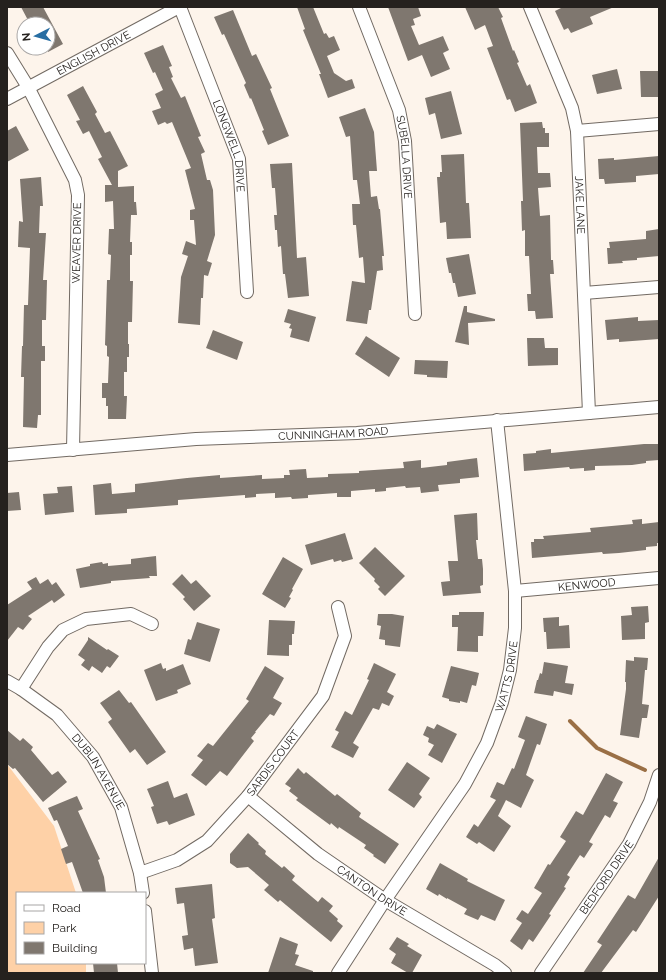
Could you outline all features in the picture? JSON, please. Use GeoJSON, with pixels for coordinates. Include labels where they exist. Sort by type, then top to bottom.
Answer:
{"type":"FeatureCollection","features":[{"type":"Feature","properties":{"kind":"street","name":"ENGLISH DRIVE"},"geometry":{"type":"LineString","coordinates":[[7,99],[179,7]]}},
{"type":"Feature","properties":{"kind":"street","name":"LONGWELL DRIVE"},"geometry":{"type":"LineString","coordinates":[[179,7],[239,159],[247,292]]}},
{"type":"Feature","properties":{"kind":"street","name":"SUBELLA DRIVE"},"geometry":{"type":"LineString","coordinates":[[359,7],[399,110],[405,140],[415,314]]}},
{"type":"Feature","properties":{"kind":"street","name":"JAKE LANE"},"geometry":{"type":"LineString","coordinates":[[530,7],[572,108],[577,131],[589,413]]}},
{"type":"Feature","properties":{"kind":"street","name":"WEAVER DRIVE"},"geometry":{"type":"LineString","coordinates":[[7,53],[28,87],[75,180],[78,195],[73,450]]}},
{"type":"Feature","properties":{"kind":"street"},"geometry":{"type":"LineString","coordinates":[[577,131],[659,124]]}},
{"type":"Feature","properties":{"kind":"street"},"geometry":{"type":"LineString","coordinates":[[584,293],[659,287]]}},
{"type":"Feature","properties":{"kind":"street","name":"CUNNINGHAM ROAD"},"geometry":{"type":"LineString","coordinates":[[7,456],[196,439],[357,433],[659,407]]}},
{"type":"Feature","properties":{"kind":"street","name":"WATTS DRIVE"},"geometry":{"type":"LineString","coordinates":[[338,973],[385,900],[465,784],[487,743],[502,702],[510,670],[515,628],[515,591],[497,420]]}},
{"type":"Feature","properties":{"kind":"street","name":"KENWOOD"},"geometry":{"type":"LineString","coordinates":[[515,591],[659,578]]}},
{"type":"Feature","properties":{"kind":"street","name":"SARDIS COURT"},"geometry":{"type":"LineString","coordinates":[[140,872],[177,860],[207,841],[248,796],[323,696],[344,636],[338,607]]}},
{"type":"Feature","properties":{"kind":"street"},"geometry":{"type":"LineString","coordinates":[[21,688],[48,647],[63,630],[86,619],[131,614],[152,624]]}},
{"type":"Feature","properties":{"kind":"street","name":"DUBLIN AVENUE"},"geometry":{"type":"LineString","coordinates":[[7,681],[21,688],[57,715],[93,757],[121,807],[140,872],[143,892]]}},
{"type":"Feature","properties":{"kind":"street","name":"BEDFORD DRIVE"},"geometry":{"type":"LineString","coordinates":[[541,973],[629,844],[650,802],[659,775]]}},
{"type":"Feature","properties":{"kind":"street","name":"CANTON DRIVE"},"geometry":{"type":"LineString","coordinates":[[248,796],[318,854],[385,900],[496,965],[505,973]]}},
{"type":"Feature","properties":{"kind":"street"},"geometry":{"type":"LineString","coordinates":[[146,920],[152,973]]}},
{"type":"Feature","properties":{"kind":"green space"},"geometry":{"type":"Polygon","coordinates":[[[7,764],[54,826],[76,892],[16,892],[16,964],[86,964],[86,973],[7,973],[7,764]]]}},
{"type":"Feature","properties":{"kind":"building"},"geometry":{"type":"Polygon","coordinates":[[[21,7],[43,7],[48,16],[26,16],[21,7]]]}},
{"type":"Feature","properties":{"kind":"building"},"geometry":{"type":"Polygon","coordinates":[[[297,7],[313,7],[324,34],[326,33],[329,38],[334,36],[340,50],[327,56],[334,73],[346,81],[352,79],[355,88],[328,98],[319,74],[321,74],[303,30],[305,29],[297,7]]]}},
{"type":"Feature","properties":{"kind":"building"},"geometry":{"type":"Polygon","coordinates":[[[388,7],[418,7],[421,16],[413,19],[415,25],[411,26],[419,45],[443,36],[449,50],[443,53],[450,69],[431,77],[422,55],[408,61],[388,7]]]}},
{"type":"Feature","properties":{"kind":"building"},"geometry":{"type":"Polygon","coordinates":[[[465,7],[498,7],[503,17],[501,18],[513,51],[514,50],[519,62],[517,63],[527,86],[530,84],[537,103],[515,112],[510,99],[507,100],[487,48],[493,46],[485,25],[475,30],[465,7]]]}},
{"type":"Feature","properties":{"kind":"building"},"geometry":{"type":"Polygon","coordinates":[[[563,7],[614,7],[590,17],[593,24],[571,33],[568,28],[564,30],[555,11],[563,7]]]}},
{"type":"Feature","properties":{"kind":"building"},"geometry":{"type":"Polygon","coordinates":[[[233,10],[252,56],[256,54],[272,88],[270,89],[289,136],[268,145],[262,131],[264,130],[244,85],[246,83],[224,34],[222,35],[214,17],[233,10]]]}},
{"type":"Feature","properties":{"kind":"building"},"geometry":{"type":"Polygon","coordinates":[[[56,31],[63,44],[56,48],[56,31]]]}},
{"type":"Feature","properties":{"kind":"building"},"geometry":{"type":"Polygon","coordinates":[[[163,45],[172,66],[169,67],[173,77],[171,78],[181,98],[185,96],[201,136],[198,137],[205,152],[201,154],[207,180],[210,180],[213,190],[215,235],[207,261],[212,263],[208,276],[204,275],[200,325],[178,323],[181,277],[188,256],[182,254],[186,241],[196,245],[194,220],[190,220],[190,210],[195,209],[185,170],[191,168],[172,122],[167,124],[165,122],[158,125],[152,111],[161,108],[155,94],[163,90],[144,53],[163,45]]]}},
{"type":"Feature","properties":{"kind":"building"},"geometry":{"type":"Polygon","coordinates":[[[617,69],[622,89],[597,94],[592,75],[617,69]]]}},
{"type":"Feature","properties":{"kind":"building"},"geometry":{"type":"Polygon","coordinates":[[[640,71],[659,71],[658,97],[641,97],[640,71]]]}},
{"type":"Feature","properties":{"kind":"building"},"geometry":{"type":"Polygon","coordinates":[[[83,86],[97,112],[95,114],[105,133],[110,131],[128,166],[118,171],[118,187],[134,186],[134,202],[136,202],[137,215],[131,215],[130,242],[132,242],[132,255],[130,255],[130,281],[133,281],[132,322],[128,322],[129,357],[127,357],[127,372],[124,372],[124,396],[127,396],[126,419],[108,419],[108,406],[106,406],[106,398],[102,398],[102,383],[108,383],[109,357],[107,356],[107,346],[105,345],[107,280],[110,280],[111,255],[108,254],[109,229],[114,229],[113,201],[105,202],[105,185],[112,185],[98,159],[102,157],[89,131],[83,134],[76,121],[80,120],[67,95],[83,86]]]}},
{"type":"Feature","properties":{"kind":"building"},"geometry":{"type":"Polygon","coordinates":[[[451,91],[462,134],[441,139],[435,113],[429,115],[425,98],[451,91]]]}},
{"type":"Feature","properties":{"kind":"building"},"geometry":{"type":"Polygon","coordinates":[[[365,108],[374,132],[377,171],[369,171],[371,197],[377,196],[380,209],[384,256],[382,256],[383,270],[377,271],[371,310],[369,310],[367,324],[346,321],[352,281],[365,283],[363,257],[359,258],[356,225],[353,225],[352,204],[360,204],[357,180],[353,180],[350,136],[346,137],[339,117],[365,108]]]}},
{"type":"Feature","properties":{"kind":"building"},"geometry":{"type":"Polygon","coordinates":[[[542,122],[543,128],[545,128],[545,133],[549,133],[549,147],[537,147],[538,173],[550,173],[551,187],[538,188],[540,216],[550,215],[551,260],[553,260],[554,274],[550,274],[553,318],[536,319],[535,311],[528,311],[527,294],[531,294],[529,256],[525,256],[525,230],[522,231],[521,201],[523,201],[520,123],[542,122]]]}},
{"type":"Feature","properties":{"kind":"building"},"geometry":{"type":"Polygon","coordinates":[[[16,126],[29,150],[7,162],[7,131],[16,126]]]}},
{"type":"Feature","properties":{"kind":"building"},"geometry":{"type":"Polygon","coordinates":[[[464,154],[466,203],[469,203],[471,238],[447,239],[446,222],[440,223],[437,177],[440,177],[440,172],[442,172],[441,155],[464,154]]]}},
{"type":"Feature","properties":{"kind":"building"},"geometry":{"type":"Polygon","coordinates":[[[659,156],[659,174],[636,176],[636,182],[605,184],[604,179],[599,179],[598,159],[614,158],[614,160],[659,156]]]}},
{"type":"Feature","properties":{"kind":"building"},"geometry":{"type":"Polygon","coordinates":[[[292,163],[297,258],[306,257],[309,296],[288,298],[285,274],[283,274],[281,246],[278,247],[277,230],[275,230],[274,215],[277,215],[275,188],[272,188],[270,164],[292,163]]]}},
{"type":"Feature","properties":{"kind":"building"},"geometry":{"type":"Polygon","coordinates":[[[41,177],[43,206],[40,206],[39,233],[46,233],[43,280],[47,280],[46,320],[42,320],[42,346],[45,346],[45,361],[41,361],[41,415],[38,415],[37,428],[23,427],[24,377],[21,377],[22,346],[24,305],[28,305],[30,248],[18,247],[19,221],[23,222],[20,179],[41,177]]]}},
{"type":"Feature","properties":{"kind":"building"},"geometry":{"type":"Polygon","coordinates":[[[659,229],[659,256],[637,258],[637,260],[622,261],[623,263],[608,264],[607,248],[610,248],[609,242],[646,239],[646,231],[659,229]]]}},
{"type":"Feature","properties":{"kind":"building"},"geometry":{"type":"Polygon","coordinates":[[[469,254],[476,294],[458,297],[455,283],[453,283],[451,273],[449,273],[446,258],[469,254]]]}},
{"type":"Feature","properties":{"kind":"building"},"geometry":{"type":"Polygon","coordinates":[[[464,306],[467,306],[467,312],[495,319],[495,321],[468,323],[469,345],[455,342],[464,306]]]}},
{"type":"Feature","properties":{"kind":"building"},"geometry":{"type":"Polygon","coordinates":[[[288,309],[316,317],[309,342],[290,337],[292,329],[289,328],[291,324],[284,322],[288,309]]]}},
{"type":"Feature","properties":{"kind":"building"},"geometry":{"type":"Polygon","coordinates":[[[638,317],[638,321],[659,320],[659,339],[619,342],[619,339],[607,340],[605,320],[638,317]]]}},
{"type":"Feature","properties":{"kind":"building"},"geometry":{"type":"Polygon","coordinates":[[[213,330],[243,342],[237,360],[206,348],[213,330]]]}},
{"type":"Feature","properties":{"kind":"building"},"geometry":{"type":"Polygon","coordinates":[[[366,336],[400,358],[389,377],[355,354],[366,336]]]}},
{"type":"Feature","properties":{"kind":"building"},"geometry":{"type":"Polygon","coordinates":[[[527,338],[544,338],[545,348],[558,348],[558,365],[528,366],[527,338]]]}},
{"type":"Feature","properties":{"kind":"building"},"geometry":{"type":"Polygon","coordinates":[[[415,360],[448,361],[447,378],[427,377],[427,375],[414,374],[415,360]]]}},
{"type":"Feature","properties":{"kind":"building"},"geometry":{"type":"Polygon","coordinates":[[[644,444],[659,444],[659,460],[646,461],[646,463],[632,465],[595,466],[595,470],[584,471],[584,468],[570,469],[569,467],[524,471],[523,454],[536,453],[536,451],[551,449],[551,453],[644,444]]]}},
{"type":"Feature","properties":{"kind":"building"},"geometry":{"type":"Polygon","coordinates":[[[477,458],[479,477],[460,479],[460,483],[438,485],[439,491],[421,493],[420,487],[406,488],[405,486],[386,488],[386,491],[375,492],[375,489],[351,491],[351,497],[337,497],[337,493],[308,495],[308,498],[292,499],[291,497],[275,498],[275,493],[256,494],[256,497],[245,498],[245,495],[178,500],[178,505],[127,509],[127,513],[95,515],[93,485],[111,483],[112,494],[135,492],[135,484],[187,478],[220,475],[220,478],[262,475],[262,479],[284,478],[284,475],[290,475],[289,470],[306,469],[307,478],[328,477],[328,474],[359,473],[359,471],[404,468],[403,462],[421,460],[421,468],[447,465],[447,462],[477,458]]]}},
{"type":"Feature","properties":{"kind":"building"},"geometry":{"type":"Polygon","coordinates":[[[72,486],[74,512],[45,515],[43,494],[58,493],[57,487],[72,486]]]}},
{"type":"Feature","properties":{"kind":"building"},"geometry":{"type":"Polygon","coordinates":[[[19,492],[21,510],[7,511],[7,493],[19,492]]]}},
{"type":"Feature","properties":{"kind":"building"},"geometry":{"type":"Polygon","coordinates":[[[477,513],[478,540],[476,540],[478,559],[482,559],[483,569],[483,585],[480,586],[481,593],[443,596],[441,582],[450,581],[448,561],[458,561],[454,515],[477,513]]]}},
{"type":"Feature","properties":{"kind":"building"},"geometry":{"type":"Polygon","coordinates":[[[642,519],[642,524],[659,522],[659,543],[657,543],[657,546],[646,547],[646,550],[619,553],[603,554],[602,552],[532,558],[531,542],[534,542],[534,539],[544,539],[543,536],[591,532],[590,528],[633,524],[632,520],[642,519]]]}},
{"type":"Feature","properties":{"kind":"building"},"geometry":{"type":"Polygon","coordinates":[[[345,533],[353,559],[342,562],[341,560],[334,562],[333,559],[311,565],[305,545],[345,533]]]}},
{"type":"Feature","properties":{"kind":"building"},"geometry":{"type":"Polygon","coordinates":[[[375,547],[405,576],[385,596],[378,589],[380,587],[374,581],[375,579],[359,563],[375,547]]]}},
{"type":"Feature","properties":{"kind":"building"},"geometry":{"type":"Polygon","coordinates":[[[156,556],[157,576],[149,576],[150,578],[111,581],[111,583],[80,588],[76,569],[102,562],[103,564],[108,563],[108,566],[131,564],[131,559],[156,556]]]}},
{"type":"Feature","properties":{"kind":"building"},"geometry":{"type":"Polygon","coordinates":[[[283,557],[303,569],[292,589],[293,590],[289,597],[291,598],[285,608],[262,594],[283,557]]]}},
{"type":"Feature","properties":{"kind":"building"},"geometry":{"type":"Polygon","coordinates":[[[182,574],[191,584],[196,580],[211,596],[194,611],[183,599],[185,597],[172,584],[182,574]]]}},
{"type":"Feature","properties":{"kind":"building"},"geometry":{"type":"Polygon","coordinates":[[[36,577],[40,584],[48,579],[52,585],[56,582],[65,595],[54,603],[52,600],[28,616],[32,619],[23,630],[18,627],[7,641],[7,605],[32,589],[27,582],[36,577]]]}},
{"type":"Feature","properties":{"kind":"building"},"geometry":{"type":"Polygon","coordinates":[[[648,606],[649,622],[645,623],[645,639],[622,640],[621,616],[632,615],[631,607],[648,606]]]}},
{"type":"Feature","properties":{"kind":"building"},"geometry":{"type":"Polygon","coordinates":[[[459,612],[484,612],[483,636],[478,636],[478,652],[457,651],[458,627],[452,627],[452,615],[459,615],[459,612]]]}},
{"type":"Feature","properties":{"kind":"building"},"geometry":{"type":"Polygon","coordinates":[[[378,614],[404,616],[400,647],[385,645],[385,640],[379,639],[381,626],[377,625],[378,614]]]}},
{"type":"Feature","properties":{"kind":"building"},"geometry":{"type":"Polygon","coordinates":[[[559,617],[559,626],[569,625],[570,648],[547,649],[543,618],[559,617]]]}},
{"type":"Feature","properties":{"kind":"building"},"geometry":{"type":"Polygon","coordinates":[[[269,620],[295,621],[294,634],[292,634],[292,645],[289,645],[289,656],[267,655],[269,620]]]}},
{"type":"Feature","properties":{"kind":"building"},"geometry":{"type":"Polygon","coordinates":[[[197,622],[220,629],[210,662],[184,654],[188,639],[191,640],[197,622]]]}},
{"type":"Feature","properties":{"kind":"building"},"geometry":{"type":"Polygon","coordinates":[[[88,637],[119,656],[110,668],[107,666],[102,673],[92,666],[89,671],[81,665],[85,660],[78,655],[88,640],[88,637]]]}},
{"type":"Feature","properties":{"kind":"building"},"geometry":{"type":"Polygon","coordinates":[[[634,657],[648,658],[647,670],[645,670],[642,704],[649,705],[647,718],[642,718],[639,738],[620,735],[626,689],[626,660],[634,661],[634,657]]]}},
{"type":"Feature","properties":{"kind":"building"},"geometry":{"type":"Polygon","coordinates":[[[544,662],[568,666],[565,683],[574,684],[572,695],[554,691],[553,696],[534,693],[537,680],[540,673],[542,674],[544,662]]]}},
{"type":"Feature","properties":{"kind":"building"},"geometry":{"type":"Polygon","coordinates":[[[161,663],[163,669],[166,668],[166,671],[183,664],[191,684],[177,690],[178,693],[156,701],[144,670],[161,663]]]}},
{"type":"Feature","properties":{"kind":"building"},"geometry":{"type":"Polygon","coordinates":[[[374,663],[396,674],[387,692],[394,696],[389,706],[382,703],[379,710],[373,708],[353,743],[359,747],[353,758],[331,747],[339,732],[335,730],[345,711],[352,715],[369,680],[367,679],[374,663]]]}},
{"type":"Feature","properties":{"kind":"building"},"geometry":{"type":"Polygon","coordinates":[[[265,666],[284,678],[273,698],[282,703],[274,716],[270,714],[255,732],[251,738],[254,741],[227,776],[220,771],[206,786],[191,775],[203,760],[197,756],[208,743],[213,746],[249,701],[246,699],[265,666]]]}},
{"type":"Feature","properties":{"kind":"building"},"geometry":{"type":"Polygon","coordinates":[[[451,666],[479,673],[476,686],[472,685],[467,703],[460,701],[460,703],[449,701],[449,699],[442,697],[451,666]]]}},
{"type":"Feature","properties":{"kind":"building"},"geometry":{"type":"Polygon","coordinates":[[[119,690],[129,703],[131,702],[166,752],[147,765],[135,749],[130,753],[108,722],[112,719],[100,703],[119,690]]]}},
{"type":"Feature","properties":{"kind":"building"},"geometry":{"type":"Polygon","coordinates":[[[526,716],[547,724],[540,745],[537,744],[526,775],[534,780],[521,808],[506,800],[498,816],[511,826],[494,852],[479,842],[477,844],[466,837],[474,824],[478,827],[496,800],[490,797],[497,782],[504,785],[512,768],[514,769],[525,740],[518,737],[526,716]]]}},
{"type":"Feature","properties":{"kind":"building"},"geometry":{"type":"Polygon","coordinates":[[[437,724],[457,734],[442,763],[428,755],[434,745],[428,742],[429,738],[423,735],[427,726],[434,729],[437,724]]]}},
{"type":"Feature","properties":{"kind":"building"},"geometry":{"type":"Polygon","coordinates":[[[7,730],[20,741],[23,738],[33,747],[31,750],[52,775],[58,771],[67,782],[43,802],[15,768],[13,769],[7,764],[7,730]]]}},
{"type":"Feature","properties":{"kind":"building"},"geometry":{"type":"Polygon","coordinates":[[[407,762],[430,778],[419,794],[422,797],[414,808],[388,790],[407,762]]]}},
{"type":"Feature","properties":{"kind":"building"},"geometry":{"type":"Polygon","coordinates":[[[298,768],[304,774],[306,772],[335,796],[337,794],[361,813],[359,817],[399,844],[385,864],[364,848],[366,845],[339,827],[338,829],[331,823],[330,825],[296,800],[298,798],[289,791],[291,788],[285,784],[298,768]]]}},
{"type":"Feature","properties":{"kind":"building"},"geometry":{"type":"Polygon","coordinates":[[[606,773],[623,782],[613,801],[618,803],[610,818],[605,815],[589,842],[593,844],[584,858],[580,855],[567,875],[570,877],[564,887],[566,888],[549,914],[551,915],[533,942],[529,939],[522,950],[510,941],[522,923],[516,919],[522,910],[528,914],[542,893],[534,888],[548,864],[550,865],[566,841],[560,837],[576,811],[583,815],[606,773]]]}},
{"type":"Feature","properties":{"kind":"building"},"geometry":{"type":"Polygon","coordinates":[[[168,781],[174,798],[187,793],[195,815],[169,825],[167,821],[157,824],[151,807],[154,806],[147,789],[168,781]]]}},
{"type":"Feature","properties":{"kind":"building"},"geometry":{"type":"Polygon","coordinates":[[[77,796],[83,809],[78,811],[100,859],[98,860],[104,877],[106,892],[83,892],[72,862],[66,864],[61,849],[68,846],[57,820],[54,821],[48,808],[77,796]]]}},
{"type":"Feature","properties":{"kind":"building"},"geometry":{"type":"Polygon","coordinates":[[[248,833],[266,851],[265,854],[282,868],[284,866],[295,876],[292,880],[318,902],[322,897],[333,906],[329,911],[343,926],[331,942],[280,900],[278,902],[264,890],[269,885],[248,867],[237,868],[230,863],[230,854],[248,833]]]}},
{"type":"Feature","properties":{"kind":"building"},"geometry":{"type":"Polygon","coordinates":[[[659,857],[659,896],[636,932],[633,930],[601,973],[583,973],[602,945],[597,942],[628,895],[635,899],[659,857]]]}},
{"type":"Feature","properties":{"kind":"building"},"geometry":{"type":"Polygon","coordinates":[[[440,863],[468,879],[467,881],[505,900],[495,921],[481,915],[478,920],[464,914],[467,909],[439,894],[438,896],[426,889],[440,863]]]}},
{"type":"Feature","properties":{"kind":"building"},"geometry":{"type":"Polygon","coordinates":[[[212,884],[215,918],[212,919],[218,963],[195,966],[193,948],[184,950],[182,936],[188,935],[184,903],[177,904],[175,888],[212,884]]]}},
{"type":"Feature","properties":{"kind":"building"},"geometry":{"type":"Polygon","coordinates":[[[280,937],[298,944],[295,954],[299,955],[295,965],[313,971],[313,973],[268,973],[280,937]]]}},
{"type":"Feature","properties":{"kind":"building"},"geometry":{"type":"Polygon","coordinates":[[[397,937],[409,944],[407,946],[422,955],[412,973],[408,973],[391,963],[396,954],[389,949],[397,937]]]}},
{"type":"Feature","properties":{"kind":"building"},"geometry":{"type":"Polygon","coordinates":[[[93,964],[117,964],[118,973],[94,973],[93,964]]]}},
{"type":"Feature","properties":{"kind":"waterway"},"geometry":{"type":"LineString","coordinates":[[570,721],[597,748],[645,770]]}}]}
